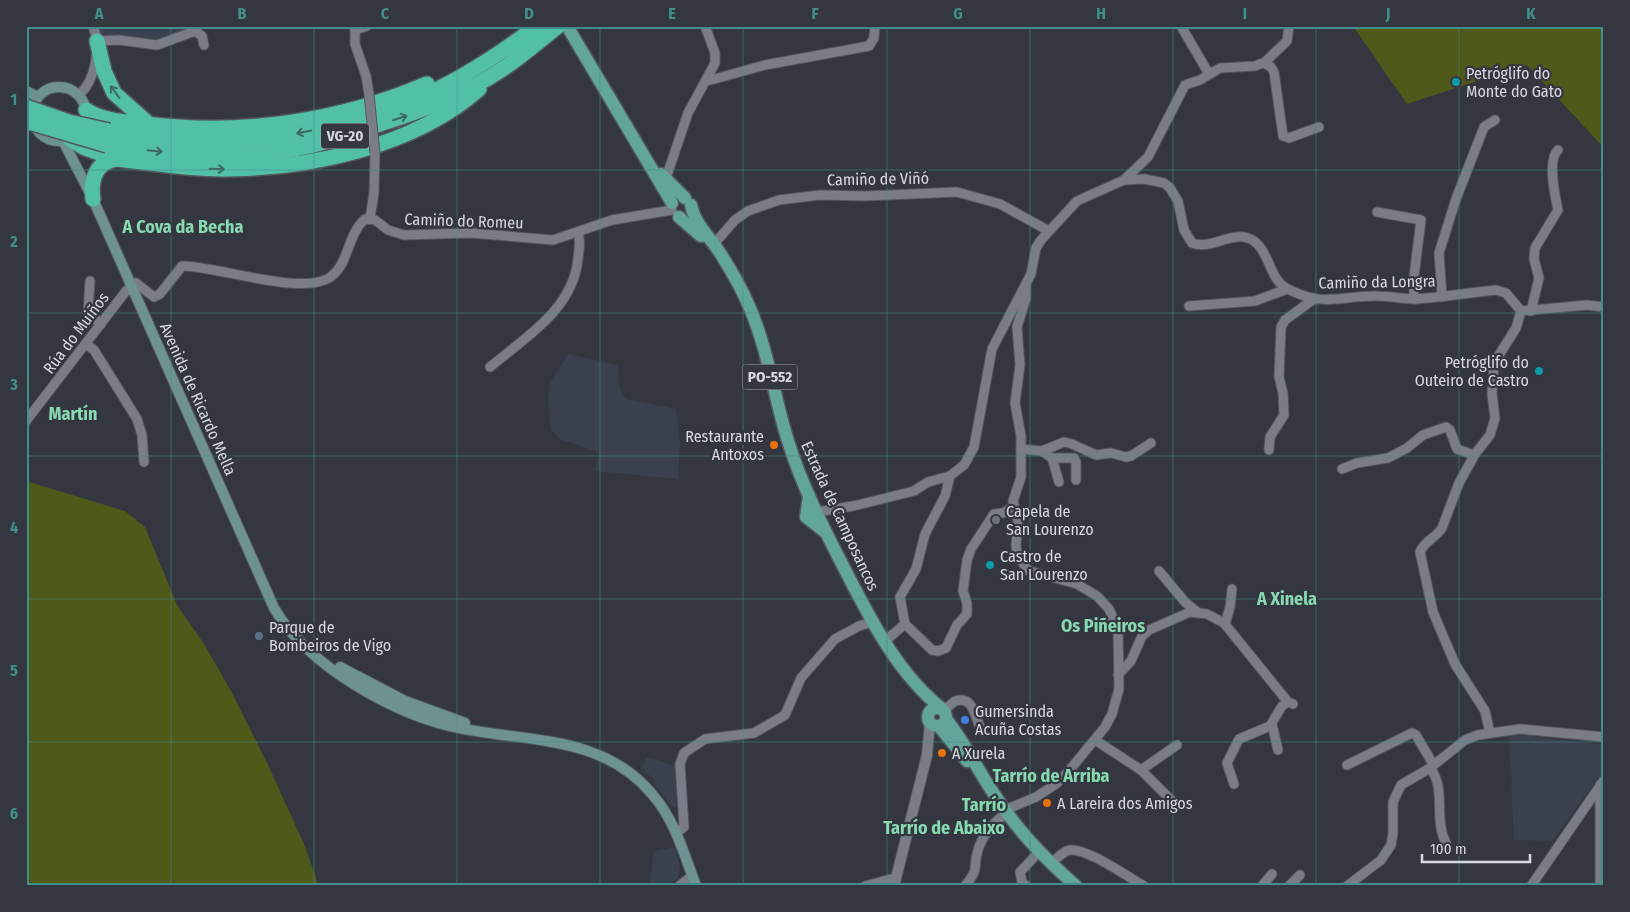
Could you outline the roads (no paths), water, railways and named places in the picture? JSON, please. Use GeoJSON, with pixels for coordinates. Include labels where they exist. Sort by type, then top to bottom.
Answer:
{"type":"FeatureCollection","features":[{"type":"Feature","properties":{"kind":"highway","name":"VG-20"},"geometry":{"type":"LineString","coordinates":[[26,107],[108,138],[137,137],[190,141],[260,139],[301,134],[338,125],[410,102],[459,77],[516,42],[537,26]]}},
{"type":"Feature","properties":{"kind":"highway","name":"VG-20"},"geometry":{"type":"LineString","coordinates":[[26,121],[108,138],[151,151],[210,155],[297,147],[328,141],[411,114],[461,92],[500,70],[558,26]]}},
{"type":"Feature","properties":{"kind":"highway"},"geometry":{"type":"LineString","coordinates":[[95,34],[104,71],[114,93],[150,125]]}},
{"type":"Feature","properties":{"kind":"highway"},"geometry":{"type":"LineString","coordinates":[[86,110],[104,117],[189,129],[238,128],[313,118],[364,106],[416,88],[458,71],[505,44],[516,42]]}},
{"type":"Feature","properties":{"kind":"highway"},"geometry":{"type":"LineString","coordinates":[[66,140],[116,159],[222,170],[292,164],[353,152],[420,130],[461,105],[500,70]]}},
{"type":"Feature","properties":{"kind":"highway"},"geometry":{"type":"LineString","coordinates":[[93,198],[93,182],[97,170],[103,163],[116,159]]}},
{"type":"Feature","properties":{"kind":"main road","name":"Estrada de Camposancos"},"geometry":{"type":"LineString","coordinates":[[567,26],[638,145],[674,210],[711,246],[730,271]]}},
{"type":"Feature","properties":{"kind":"main road"},"geometry":{"type":"LineString","coordinates":[[58,86],[69,88],[79,95],[86,110],[83,127],[66,140],[51,140],[37,130],[32,113],[38,96],[47,89],[58,86]]}},
{"type":"Feature","properties":{"kind":"main road"},"geometry":{"type":"LineString","coordinates":[[26,91],[38,96]]}},
{"type":"Feature","properties":{"kind":"main road","name":"Avenida de Ricardo Mella"},"geometry":{"type":"LineString","coordinates":[[66,140],[274,608],[288,628],[320,659],[356,684],[400,708],[498,733],[580,746],[613,761],[638,780],[652,794],[676,833],[696,882]]}},
{"type":"Feature","properties":{"kind":"main road","name":"Estrada de Camposancos"},"geometry":{"type":"LineString","coordinates":[[638,145],[688,201],[693,215],[714,244],[744,295],[756,323],[788,442],[810,496],[811,515],[826,533],[873,622],[948,739],[991,789]]}},
{"type":"Feature","properties":{"kind":"main road"},"geometry":{"type":"LineString","coordinates":[[678,197],[688,201],[688,214],[674,210],[678,197]]}},
{"type":"Feature","properties":{"kind":"main road","name":"Avenida de Ricardo Mella"},"geometry":{"type":"LineString","coordinates":[[320,659],[445,721]]}},
{"type":"Feature","properties":{"kind":"main road"},"geometry":{"type":"LineString","coordinates":[[368,682],[400,708]]}},
{"type":"Feature","properties":{"kind":"main road","name":"Estrada de Camposancos"},"geometry":{"type":"LineString","coordinates":[[938,721],[975,761],[1006,812],[1038,853],[1076,886]]}},
{"type":"Feature","properties":{"kind":"street"},"geometry":{"type":"LineString","coordinates":[[131,286],[136,283],[154,297],[160,294],[179,268],[184,266],[292,283],[326,280],[337,271],[361,223],[370,218],[374,193],[375,153],[369,94],[366,76],[355,44],[355,28],[367,26]]}},
{"type":"Feature","properties":{"kind":"street"},"geometry":{"type":"LineString","coordinates":[[667,176],[688,113],[707,81],[716,58],[704,26]]}},
{"type":"Feature","properties":{"kind":"street"},"geometry":{"type":"LineString","coordinates":[[707,81],[742,70],[869,46],[874,38],[875,26]]}},
{"type":"Feature","properties":{"kind":"street"},"geometry":{"type":"LineString","coordinates":[[1181,26],[1209,74]]}},
{"type":"Feature","properties":{"kind":"street"},"geometry":{"type":"LineString","coordinates":[[811,515],[914,491],[928,482],[950,476],[964,465],[971,456],[988,377],[989,357],[1031,274],[1036,248],[1077,201],[1124,180],[1148,157],[1181,89],[1185,85],[1220,68],[1255,66],[1264,63],[1287,41],[1289,26]]}},
{"type":"Feature","properties":{"kind":"street"},"geometry":{"type":"LineString","coordinates":[[79,95],[91,76],[95,34],[120,40],[157,45],[195,31],[202,36],[204,45]]}},
{"type":"Feature","properties":{"kind":"street"},"geometry":{"type":"LineString","coordinates":[[1264,63],[1274,72],[1282,136],[1290,138],[1318,127]]}},
{"type":"Feature","properties":{"kind":"street"},"geometry":{"type":"LineString","coordinates":[[1442,296],[1439,253],[1456,199],[1484,127],[1495,120]]}},
{"type":"Feature","properties":{"kind":"street"},"geometry":{"type":"LineString","coordinates":[[1531,311],[1539,278],[1534,259],[1535,248],[1558,210],[1553,181],[1555,155],[1558,150]]}},
{"type":"Feature","properties":{"kind":"street"},"geometry":{"type":"LineString","coordinates":[[1124,180],[1155,180],[1170,188],[1178,201],[1184,230],[1192,243],[1205,245],[1244,237],[1254,241],[1278,280],[1287,289],[1254,301],[1189,306]]}},
{"type":"Feature","properties":{"kind":"street","name":"Camiño de Viñó"},"geometry":{"type":"LineString","coordinates":[[714,244],[734,220],[748,211],[779,200],[820,195],[865,196],[958,192],[1000,204],[1049,231]]}},
{"type":"Feature","properties":{"kind":"street","name":"Camiño do Romeu"},"geometry":{"type":"LineString","coordinates":[[370,218],[388,230],[404,235],[471,233],[553,240],[634,215],[674,210]]}},
{"type":"Feature","properties":{"kind":"street"},"geometry":{"type":"LineString","coordinates":[[1377,212],[1421,220],[1414,276],[1414,299]]}},
{"type":"Feature","properties":{"kind":"street"},"geometry":{"type":"LineString","coordinates":[[490,367],[548,318],[567,296],[578,264],[580,241],[578,232]]}},
{"type":"Feature","properties":{"kind":"street"},"geometry":{"type":"LineString","coordinates":[[90,281],[88,313],[101,324]]}},
{"type":"Feature","properties":{"kind":"street"},"geometry":{"type":"LineString","coordinates":[[965,886],[976,873],[979,846],[996,821],[1006,812],[1036,797],[1056,784],[1095,740],[1112,714],[1117,700],[1118,630],[1109,609],[1089,590],[1077,584],[1029,571],[1018,557],[1016,546],[1018,520],[1013,507],[1015,491],[1021,477],[1021,449],[1015,403],[1020,365],[1017,328],[1026,298],[1026,283]]}},
{"type":"Feature","properties":{"kind":"street","name":"Rúa do Muiños"},"geometry":{"type":"LineString","coordinates":[[26,421],[131,286]]}},
{"type":"Feature","properties":{"kind":"street","name":"Camiño da Longra"},"geometry":{"type":"LineString","coordinates":[[1287,289],[1314,299],[1335,301],[1375,296],[1414,299],[1502,291],[1521,311]]}},
{"type":"Feature","properties":{"kind":"street"},"geometry":{"type":"LineString","coordinates":[[1269,450],[1270,437],[1284,415],[1283,393],[1279,378],[1281,327],[1285,320],[1314,299]]}},
{"type":"Feature","properties":{"kind":"street"},"geometry":{"type":"LineString","coordinates":[[1490,733],[1485,711],[1455,664],[1433,612],[1420,552],[1424,545],[1438,534],[1442,528],[1459,483],[1474,455],[1490,436],[1495,418],[1492,394],[1494,363],[1516,328],[1521,311],[1587,305],[1604,307]]}},
{"type":"Feature","properties":{"kind":"street"},"geometry":{"type":"LineString","coordinates":[[86,344],[94,350],[136,418],[142,435],[144,462]]}},
{"type":"Feature","properties":{"kind":"street"},"geometry":{"type":"LineString","coordinates":[[1342,469],[1357,463],[1388,458],[1407,448],[1423,435],[1446,427],[1450,430],[1457,449],[1474,455]]}},
{"type":"Feature","properties":{"kind":"street"},"geometry":{"type":"LineString","coordinates":[[1021,449],[1042,451],[1064,442],[1096,455],[1131,456],[1152,443]]}},
{"type":"Feature","properties":{"kind":"street"},"geometry":{"type":"LineString","coordinates":[[1042,451],[1052,458],[1071,457],[1076,460],[1076,480]]}},
{"type":"Feature","properties":{"kind":"street"},"geometry":{"type":"LineString","coordinates":[[1052,458],[1059,482]]}},
{"type":"Feature","properties":{"kind":"street"},"geometry":{"type":"LineString","coordinates":[[950,476],[945,496],[925,534],[916,569],[900,597],[905,624],[932,650],[938,651],[946,648],[957,625],[967,614],[967,603],[963,591],[970,549],[994,514],[1003,513],[1013,507]]}},
{"type":"Feature","properties":{"kind":"street"},"geometry":{"type":"LineString","coordinates":[[1159,571],[1185,602],[1197,612]]}},
{"type":"Feature","properties":{"kind":"street"},"geometry":{"type":"LineString","coordinates":[[1225,624],[1230,607],[1232,589]]}},
{"type":"Feature","properties":{"kind":"street"},"geometry":{"type":"LineString","coordinates":[[1118,675],[1131,661],[1142,636],[1149,630],[1190,612],[1213,616],[1225,624],[1290,703],[1282,706],[1272,724],[1239,739],[1227,763],[1234,784]]}},
{"type":"Feature","properties":{"kind":"street"},"geometry":{"type":"LineString","coordinates":[[676,833],[684,827],[680,764],[684,752],[704,739],[754,733],[785,715],[801,678],[836,639],[859,626],[873,622]]}},
{"type":"Feature","properties":{"kind":"street"},"geometry":{"type":"LineString","coordinates":[[885,641],[905,624]]}},
{"type":"Feature","properties":{"kind":"street"},"geometry":{"type":"LineString","coordinates":[[865,886],[891,879],[895,883],[927,755],[938,721],[955,701],[967,702],[972,705],[983,732]]}},
{"type":"Feature","properties":{"kind":"street"},"geometry":{"type":"LineString","coordinates":[[927,755],[938,721]]}},
{"type":"Feature","properties":{"kind":"street"},"geometry":{"type":"LineString","coordinates":[[1272,724],[1278,750]]}},
{"type":"Feature","properties":{"kind":"street"},"geometry":{"type":"LineString","coordinates":[[1347,886],[1381,860],[1391,846],[1393,802],[1398,790],[1405,782],[1432,766],[1470,737],[1530,729],[1604,737]]}},
{"type":"Feature","properties":{"kind":"street"},"geometry":{"type":"LineString","coordinates":[[1347,765],[1412,733],[1416,735],[1432,766],[1438,783],[1439,825],[1446,843]]}},
{"type":"Feature","properties":{"kind":"street"},"geometry":{"type":"LineString","coordinates":[[1095,740],[1140,770],[1172,802]]}},
{"type":"Feature","properties":{"kind":"street"},"geometry":{"type":"LineString","coordinates":[[1140,770],[1177,745]]}},
{"type":"Feature","properties":{"kind":"street"},"geometry":{"type":"LineString","coordinates":[[1531,886],[1602,783]]}},
{"type":"Feature","properties":{"kind":"street"},"geometry":{"type":"LineString","coordinates":[[1600,886],[1602,783]]}},
{"type":"Feature","properties":{"kind":"street"},"geometry":{"type":"LineString","coordinates":[[1051,864],[1063,853],[1072,850],[1088,855],[1144,886]]}},
{"type":"Feature","properties":{"kind":"street"},"geometry":{"type":"LineString","coordinates":[[1026,886],[1022,882],[1020,872],[1038,853]]}},
{"type":"Feature","properties":{"kind":"street"},"geometry":{"type":"LineString","coordinates":[[1262,886],[1272,874]]}},
{"type":"Feature","properties":{"kind":"street"},"geometry":{"type":"LineString","coordinates":[[1289,886],[1300,875]]}},
{"type":"Feature","properties":{"kind":"street"},"geometry":{"type":"LineString","coordinates":[[679,886],[696,882]]}},
{"type":"Feature","properties":{"kind":"place","name":"Petróglifo do Monte do Gato"},"geometry":{"type":"Point","coordinates":[1456,82]}},
{"type":"Feature","properties":{"kind":"place","name":"Petróglifo do Outeiro de Castro"},"geometry":{"type":"Point","coordinates":[1539,371]}},
{"type":"Feature","properties":{"kind":"place","name":"Restaurante Antoxos"},"geometry":{"type":"Point","coordinates":[774,445]}},
{"type":"Feature","properties":{"kind":"place","name":"Capela de San Lourenzo"},"geometry":{"type":"Point","coordinates":[996,520]}},
{"type":"Feature","properties":{"kind":"place","name":"Castro de San Lourenzo"},"geometry":{"type":"Point","coordinates":[990,565]}},
{"type":"Feature","properties":{"kind":"place","name":"Parque de Bombeiros de Vigo"},"geometry":{"type":"Point","coordinates":[259,636]}},
{"type":"Feature","properties":{"kind":"place","name":"Gumersinda Acuña Costas"},"geometry":{"type":"Point","coordinates":[965,720]}},
{"type":"Feature","properties":{"kind":"place","name":"A Xurela"},"geometry":{"type":"Point","coordinates":[942,753]}},
{"type":"Feature","properties":{"kind":"place","name":"A Lareira dos Amigos"},"geometry":{"type":"Point","coordinates":[1047,803]}},
{"type":"Feature","properties":{"kind":"district","name":"A Cova da Becha"},"geometry":{"type":"Point","coordinates":[183,227]}},
{"type":"Feature","properties":{"kind":"district","name":"Martín"},"geometry":{"type":"Point","coordinates":[73,414]}},
{"type":"Feature","properties":{"kind":"district","name":"A Xinela"},"geometry":{"type":"Point","coordinates":[1287,599]}},
{"type":"Feature","properties":{"kind":"district","name":"Os Piñeiros"},"geometry":{"type":"Point","coordinates":[1103,626]}},
{"type":"Feature","properties":{"kind":"district","name":"Tarrío de Arriba"},"geometry":{"type":"Point","coordinates":[1051,776]}},
{"type":"Feature","properties":{"kind":"district","name":"Tarrío"},"geometry":{"type":"Point","coordinates":[984,805]}},
{"type":"Feature","properties":{"kind":"district","name":"Tarrío de Abaixo"},"geometry":{"type":"Point","coordinates":[944,828]}}]}
